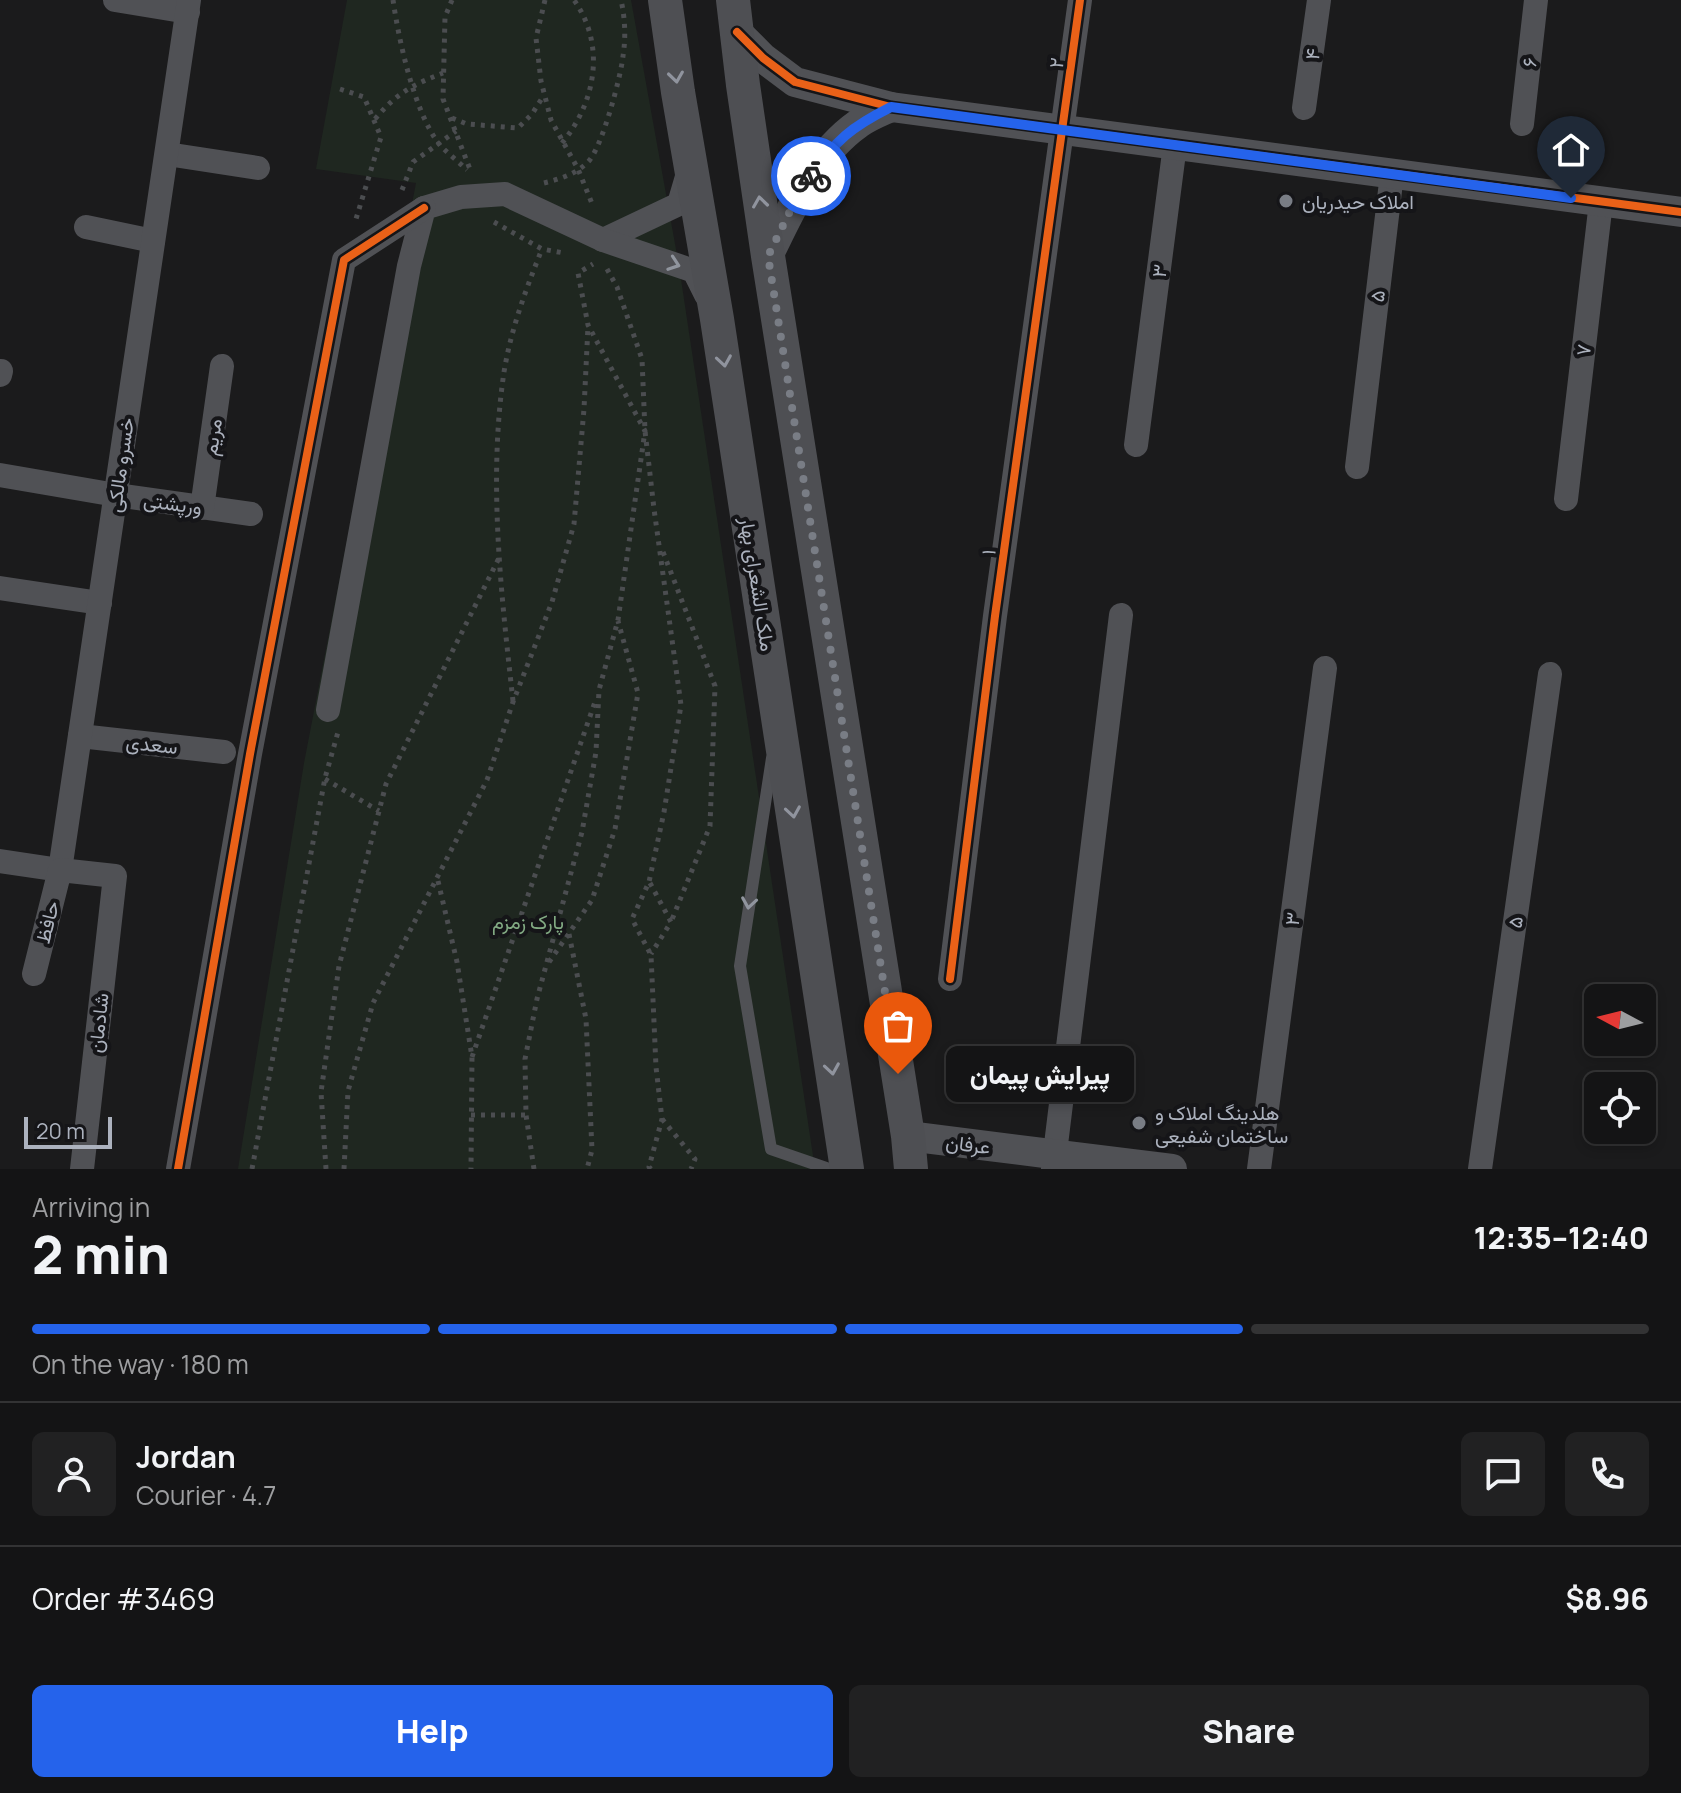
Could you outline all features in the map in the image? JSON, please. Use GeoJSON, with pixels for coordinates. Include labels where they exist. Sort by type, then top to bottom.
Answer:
{"type":"FeatureCollection","features":[{"type":"Feature","properties":{"kind":"main road","name":"ملک الشعرای بهار"},"geometry":{"type":"LineString","coordinates":[[665,0],[847,1169]]}},
{"type":"Feature","properties":{"kind":"main road"},"geometry":{"type":"LineString","coordinates":[[735,16],[768,256],[911,1158]]}},
{"type":"Feature","properties":{"kind":"street"},"geometry":{"type":"LineString","coordinates":[[115,0],[188,6]]}},
{"type":"Feature","properties":{"kind":"street","name":"۲"},"geometry":{"type":"LineString","coordinates":[[1064,130],[1080,0]]}},
{"type":"Feature","properties":{"kind":"street","name":"۴"},"geometry":{"type":"LineString","coordinates":[[1304,108],[1319,0]]}},
{"type":"Feature","properties":{"kind":"street","name":"۶"},"geometry":{"type":"LineString","coordinates":[[1522,124],[1536,0]]}},
{"type":"Feature","properties":{"kind":"street","name":"خسرو مالکی"},"geometry":{"type":"LineString","coordinates":[[60,870],[188,6]]}},
{"type":"Feature","properties":{"kind":"street"},"geometry":{"type":"LineString","coordinates":[[735,16],[763,58],[795,82],[891,107],[1681,212]]}},
{"type":"Feature","properties":{"kind":"street"},"geometry":{"type":"LineString","coordinates":[[768,256],[797,197],[831,147],[859,123],[891,107]]}},
{"type":"Feature","properties":{"kind":"street","name":"۱"},"geometry":{"type":"LineString","coordinates":[[950,979],[995,616],[1064,130]]}},
{"type":"Feature","properties":{"kind":"street","name":"۳"},"geometry":{"type":"LineString","coordinates":[[1136,445],[1175,145]]}},
{"type":"Feature","properties":{"kind":"street"},"geometry":{"type":"LineString","coordinates":[[167,154],[258,168]]}},
{"type":"Feature","properties":{"kind":"street"},"geometry":{"type":"LineString","coordinates":[[603,240],[679,204],[691,164]]}},
{"type":"Feature","properties":{"kind":"street","name":"۵"},"geometry":{"type":"LineString","coordinates":[[1357,467],[1392,174]]}},
{"type":"Feature","properties":{"kind":"street"},"geometry":{"type":"LineString","coordinates":[[178,1169],[250,754],[344,260],[424,208],[461,197],[505,194],[603,240],[694,271],[717,319]]}},
{"type":"Feature","properties":{"kind":"street","name":"۷"},"geometry":{"type":"LineString","coordinates":[[1566,499],[1601,202]]}},
{"type":"Feature","properties":{"kind":"street"},"geometry":{"type":"LineString","coordinates":[[328,710],[409,266],[424,208]]}},
{"type":"Feature","properties":{"kind":"street"},"geometry":{"type":"LineString","coordinates":[[86,227],[153,241]]}},
{"type":"Feature","properties":{"kind":"street","name":"مریم"},"geometry":{"type":"LineString","coordinates":[[202,508],[222,366]]}},
{"type":"Feature","properties":{"kind":"street","name":"ورپشتی"},"geometry":{"type":"LineString","coordinates":[[0,475],[251,514]]}},
{"type":"Feature","properties":{"kind":"street"},"geometry":{"type":"LineString","coordinates":[[0,588],[100,603]]}},
{"type":"Feature","properties":{"kind":"street"},"geometry":{"type":"LineString","coordinates":[[1053,1162],[1121,615]]}},
{"type":"Feature","properties":{"kind":"street","name":"۳"},"geometry":{"type":"LineString","coordinates":[[1259,1169],[1325,668]]}},
{"type":"Feature","properties":{"kind":"street","name":"۵"},"geometry":{"type":"LineString","coordinates":[[1480,1169],[1550,674]]}},
{"type":"Feature","properties":{"kind":"street","name":"سعدی"},"geometry":{"type":"LineString","coordinates":[[80,736],[224,752]]}},
{"type":"Feature","properties":{"kind":"street"},"geometry":{"type":"LineString","coordinates":[[0,861],[60,870]]}},
{"type":"Feature","properties":{"kind":"street","name":"شادمان"},"geometry":{"type":"LineString","coordinates":[[60,870],[115,876],[82,1169]]}},
{"type":"Feature","properties":{"kind":"street","name":"حافظ"},"geometry":{"type":"LineString","coordinates":[[34,974],[60,870]]}},
{"type":"Feature","properties":{"kind":"street","name":"عرفان"},"geometry":{"type":"LineString","coordinates":[[911,1158],[1172,1169]]}},
{"type":"Feature","properties":{"kind":"lane"},"geometry":{"type":"LineString","coordinates":[[778,716],[740,966],[771,1149],[829,1169]]}},
{"type":"Feature","properties":{"kind":"path"},"geometry":{"type":"LineString","coordinates":[[393,0],[399,41],[422,109],[438,143],[473,175],[443,99],[445,17],[452,0]]}},
{"type":"Feature","properties":{"kind":"path"},"geometry":{"type":"LineString","coordinates":[[545,0],[536,38],[544,94],[551,120],[578,169],[596,212],[603,240]]}},
{"type":"Feature","properties":{"kind":"path"},"geometry":{"type":"LineString","coordinates":[[540,184],[564,179],[590,160],[606,129],[623,58],[625,17],[621,0]]}},
{"type":"Feature","properties":{"kind":"path"},"geometry":{"type":"LineString","coordinates":[[562,143],[583,112],[593,76],[591,39],[578,2]]}},
{"type":"Feature","properties":{"kind":"path"},"geometry":{"type":"LineString","coordinates":[[375,119],[394,97],[413,84],[443,73]]}},
{"type":"Feature","properties":{"kind":"path"},"geometry":{"type":"LineString","coordinates":[[340,89],[364,97],[381,137],[344,260]]}},
{"type":"Feature","properties":{"kind":"path"},"geometry":{"type":"LineString","coordinates":[[450,117],[467,124],[518,128],[532,114],[544,94]]}},
{"type":"Feature","properties":{"kind":"path"},"geometry":{"type":"LineString","coordinates":[[397,226],[398,199],[413,162],[456,131]]}},
{"type":"Feature","properties":{"kind":"path"},"geometry":{"type":"LineString","coordinates":[[513,702],[502,604],[497,455],[504,371],[522,299],[542,249]]}},
{"type":"Feature","properties":{"kind":"path"},"geometry":{"type":"LineString","coordinates":[[344,1169],[348,1091],[373,1003],[487,780],[552,602],[574,524],[588,325],[578,273],[601,259],[617,287],[642,359],[645,431],[681,705],[649,882],[632,919],[651,955],[656,1067],[662,1119],[651,1169]]}},
{"type":"Feature","properties":{"kind":"path"},"geometry":{"type":"LineString","coordinates":[[472,1057],[599,690],[618,620],[645,431],[588,325]]}},
{"type":"Feature","properties":{"kind":"path"},"geometry":{"type":"LineString","coordinates":[[651,955],[671,922],[710,826],[715,686],[659,543]]}},
{"type":"Feature","properties":{"kind":"path"},"geometry":{"type":"LineString","coordinates":[[326,1169],[321,1092],[339,966],[386,784],[501,554]]}},
{"type":"Feature","properties":{"kind":"path"},"geometry":{"type":"LineString","coordinates":[[546,966],[592,900],[615,829],[638,693],[618,620]]}},
{"type":"Feature","properties":{"kind":"path"},"geometry":{"type":"LineString","coordinates":[[534,1169],[526,1115],[525,1059],[582,832],[596,752],[599,690]]}},
{"type":"Feature","properties":{"kind":"path"},"geometry":{"type":"LineString","coordinates":[[325,778],[379,811]]}},
{"type":"Feature","properties":{"kind":"path"},"geometry":{"type":"LineString","coordinates":[[438,880],[457,962],[472,1057],[471,1169]]}},
{"type":"Feature","properties":{"kind":"path"},"geometry":{"type":"LineString","coordinates":[[649,882],[671,922]]}},
{"type":"Feature","properties":{"kind":"path"},"geometry":{"type":"LineString","coordinates":[[568,933],[586,1019],[592,1150],[587,1169]]}},
{"type":"Feature","properties":{"kind":"path"},"geometry":{"type":"LineString","coordinates":[[471,1115],[526,1115]]}},
{"type":"Feature","properties":{"kind":"path"},"geometry":{"type":"LineString","coordinates":[[662,1119],[702,1169]]}},
{"type":"Feature","properties":{"kind":"path"},"geometry":{"type":"LineString","coordinates":[[691,1169],[695,1159]]}},
{"type":"Feature","properties":{"kind":"green space","name":"پارک زمزم"},"geometry":{"type":"Polygon","coordinates":[[[347,0],[631,0],[679,266],[815,1169],[238,1169],[304,763],[416,183],[316,169],[347,0]]]}},
{"type":"Feature","properties":{"kind":"cycle path"},"geometry":{"type":"LineString","coordinates":[[950,979],[995,616],[1080,0]]}},
{"type":"Feature","properties":{"kind":"cycle path"},"geometry":{"type":"LineString","coordinates":[[737,32],[763,58],[795,82],[891,107],[1681,212]]}},
{"type":"Feature","properties":{"kind":"cycle path"},"geometry":{"type":"LineString","coordinates":[[178,1169],[250,754],[344,260],[424,208]]}},
{"type":"Feature","properties":{"kind":"way so far"},"geometry":{"type":"LineString","coordinates":[[811,176],[768,256],[898,1074]]}},
{"type":"Feature","properties":{"kind":"place","name":"املاک حیدریان"},"geometry":{"type":"Point","coordinates":[1286,201]}},
{"type":"Feature","properties":{"kind":"place","name":"پیرایش پیمان"},"geometry":{"type":"Point","coordinates":[898,1074]}},
{"type":"Feature","properties":{"kind":"place","name":"هلدینگ املاک و ساختمان شفیعی"},"geometry":{"type":"Point","coordinates":[1139,1123]}},
{"type":"Feature","properties":{"kind":"route"},"geometry":{"type":"LineString","coordinates":[[811,176],[831,147],[859,123],[891,107],[1571,198]]}}]}
